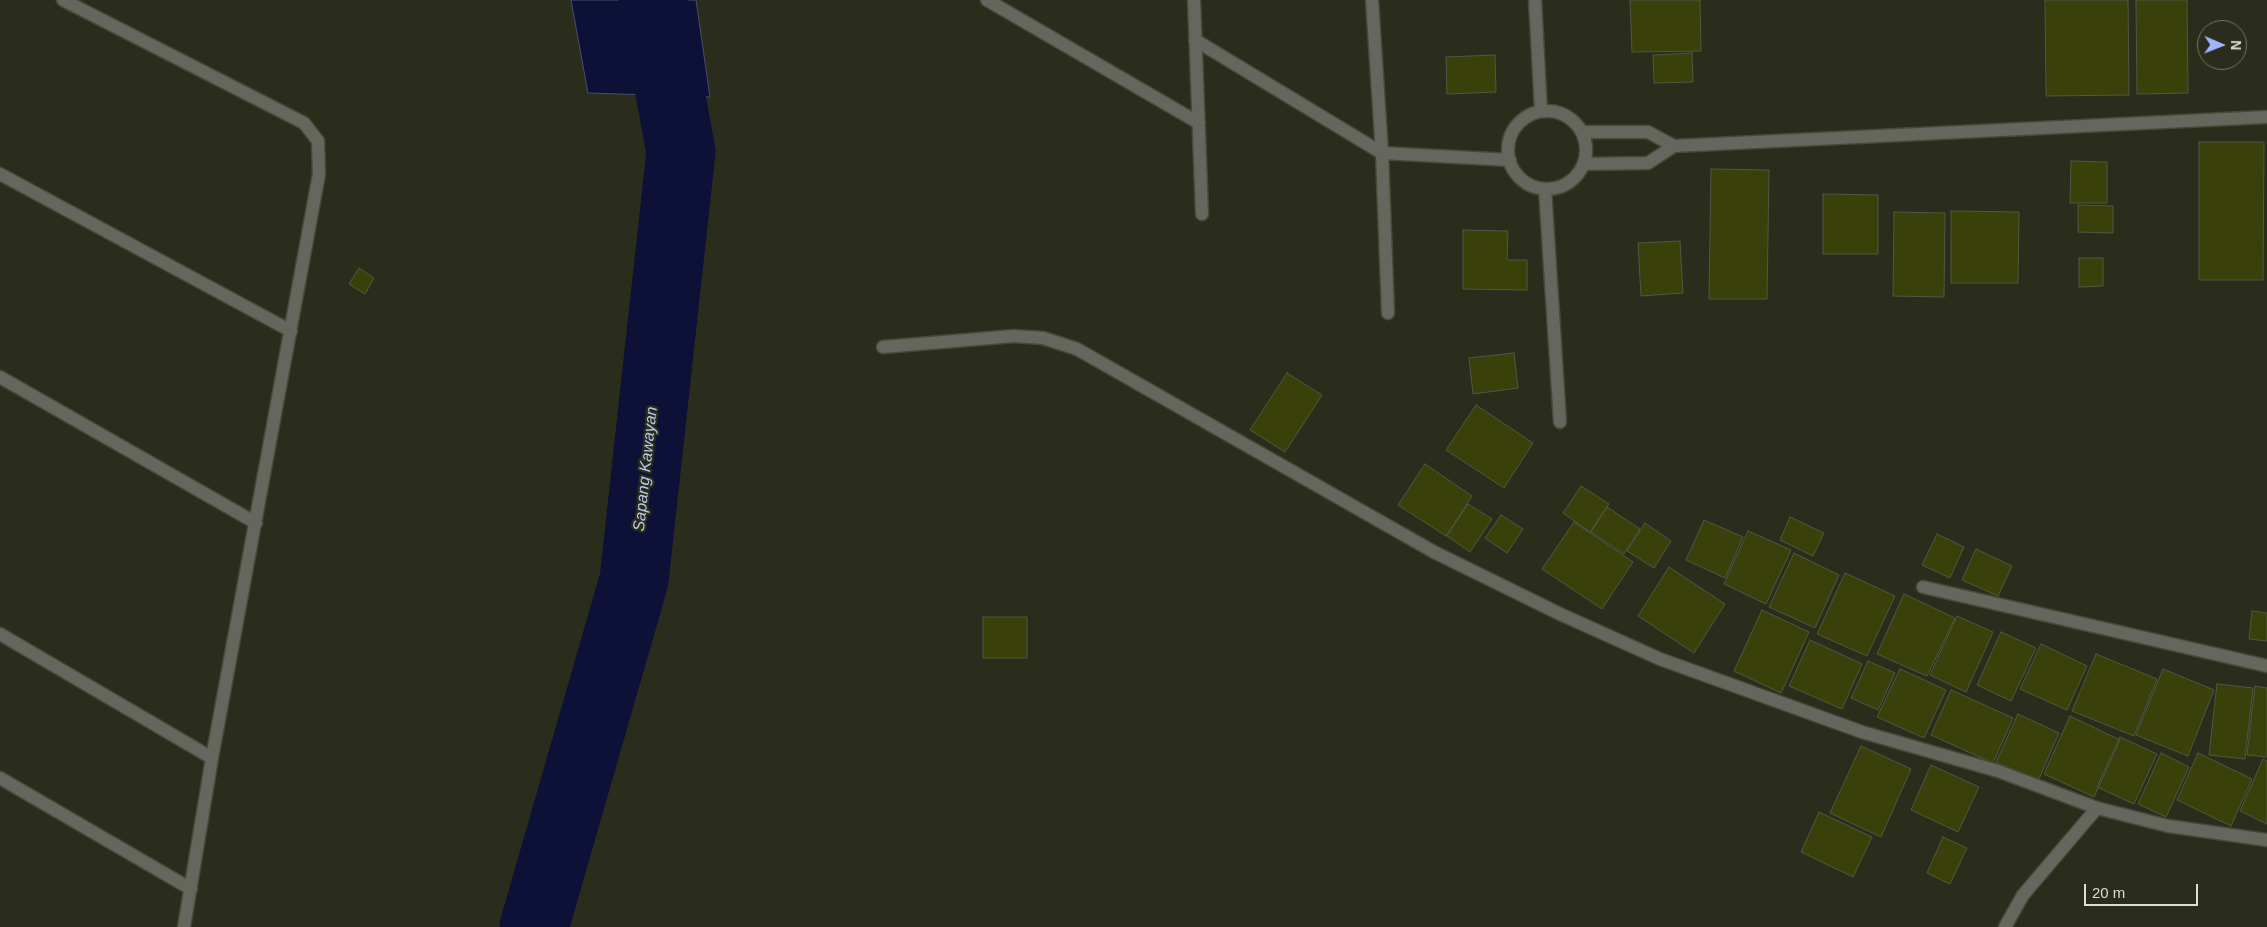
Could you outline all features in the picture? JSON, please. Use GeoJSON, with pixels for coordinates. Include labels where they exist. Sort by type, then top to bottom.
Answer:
{"type":"FeatureCollection","features":[{"type":"Feature","properties":{"kind":"street"},"geometry":{"type":"LineString","coordinates":[[62,0],[304,123],[318,141],[319,174],[212,758],[184,927]]}},
{"type":"Feature","properties":{"kind":"street"},"geometry":{"type":"LineString","coordinates":[[986,0],[1199,123]]}},
{"type":"Feature","properties":{"kind":"street"},"geometry":{"type":"LineString","coordinates":[[1194,0],[1202,214]]}},
{"type":"Feature","properties":{"kind":"street"},"geometry":{"type":"LineString","coordinates":[[1372,0],[1382,153],[1388,313]]}},
{"type":"Feature","properties":{"kind":"street"},"geometry":{"type":"LineString","coordinates":[[1535,0],[1541,111]]}},
{"type":"Feature","properties":{"kind":"street"},"geometry":{"type":"LineString","coordinates":[[1195,40],[1382,153],[1510,160]]}},
{"type":"Feature","properties":{"kind":"street"},"geometry":{"type":"LineString","coordinates":[[1541,111],[1557,112],[1572,119],[1582,132],[1586,148],[1584,164],[1575,178],[1562,186],[1545,189],[1530,185],[1517,175],[1510,160],[1509,144],[1514,129],[1526,117],[1541,111]]}},
{"type":"Feature","properties":{"kind":"street"},"geometry":{"type":"LineString","coordinates":[[1584,164],[1648,163],[1674,146],[2267,117]]}},
{"type":"Feature","properties":{"kind":"street"},"geometry":{"type":"LineString","coordinates":[[1582,132],[1648,132],[1674,146]]}},
{"type":"Feature","properties":{"kind":"street"},"geometry":{"type":"LineString","coordinates":[[0,174],[290,331]]}},
{"type":"Feature","properties":{"kind":"street"},"geometry":{"type":"LineString","coordinates":[[1545,189],[1560,422]]}},
{"type":"Feature","properties":{"kind":"street"},"geometry":{"type":"LineString","coordinates":[[883,347],[1014,336],[1043,338],[1077,349],[1434,552],[1596,631],[1660,659],[1862,732],[1998,771],[2097,808],[2168,826],[2267,840]]}},
{"type":"Feature","properties":{"kind":"street"},"geometry":{"type":"LineString","coordinates":[[0,377],[256,523]]}},
{"type":"Feature","properties":{"kind":"street"},"geometry":{"type":"LineString","coordinates":[[1923,587],[2267,666]]}},
{"type":"Feature","properties":{"kind":"street"},"geometry":{"type":"LineString","coordinates":[[0,634],[212,758]]}},
{"type":"Feature","properties":{"kind":"street"},"geometry":{"type":"LineString","coordinates":[[0,778],[191,889]]}},
{"type":"Feature","properties":{"kind":"street"},"geometry":{"type":"LineString","coordinates":[[2006,927],[2023,895],[2097,808]]}},
{"type":"Feature","properties":{"kind":"shaded area"},"geometry":{"type":"Polygon","coordinates":[[[571,0],[696,0],[710,97],[588,93],[571,0]]]}},
{"type":"Feature","properties":{"kind":"building"},"geometry":{"type":"Polygon","coordinates":[[[1630,0],[1700,0],[1701,51],[1632,52],[1630,0]]]}},
{"type":"Feature","properties":{"kind":"building"},"geometry":{"type":"Polygon","coordinates":[[[2045,0],[2128,0],[2129,95],[2046,96],[2045,0]]]}},
{"type":"Feature","properties":{"kind":"building"},"geometry":{"type":"Polygon","coordinates":[[[2136,0],[2187,0],[2188,93],[2137,94],[2136,0]]]}},
{"type":"Feature","properties":{"kind":"building"},"geometry":{"type":"Polygon","coordinates":[[[1692,53],[1693,82],[1654,83],[1653,55],[1692,53]]]}},
{"type":"Feature","properties":{"kind":"building"},"geometry":{"type":"Polygon","coordinates":[[[1495,55],[1496,92],[1447,94],[1446,57],[1495,55]]]}},
{"type":"Feature","properties":{"kind":"building"},"geometry":{"type":"Polygon","coordinates":[[[2199,142],[2264,142],[2263,280],[2199,280],[2199,142]]]}},
{"type":"Feature","properties":{"kind":"building"},"geometry":{"type":"Polygon","coordinates":[[[2071,161],[2107,162],[2107,203],[2070,203],[2071,161]]]}},
{"type":"Feature","properties":{"kind":"building"},"geometry":{"type":"Polygon","coordinates":[[[1711,169],[1769,170],[1767,299],[1709,299],[1711,169]]]}},
{"type":"Feature","properties":{"kind":"building"},"geometry":{"type":"Polygon","coordinates":[[[1823,194],[1878,195],[1878,254],[1823,254],[1823,194]]]}},
{"type":"Feature","properties":{"kind":"building"},"geometry":{"type":"Polygon","coordinates":[[[2078,205],[2113,206],[2113,233],[2078,232],[2078,205]]]}},
{"type":"Feature","properties":{"kind":"building"},"geometry":{"type":"Polygon","coordinates":[[[1951,211],[2019,212],[2018,283],[1951,283],[1951,211]]]}},
{"type":"Feature","properties":{"kind":"building"},"geometry":{"type":"Polygon","coordinates":[[[1894,212],[1945,213],[1944,297],[1893,296],[1894,212]]]}},
{"type":"Feature","properties":{"kind":"building"},"geometry":{"type":"Polygon","coordinates":[[[1463,230],[1508,231],[1507,260],[1527,260],[1527,290],[1463,289],[1463,230]]]}},
{"type":"Feature","properties":{"kind":"building"},"geometry":{"type":"Polygon","coordinates":[[[1680,241],[1683,293],[1641,296],[1638,243],[1680,241]]]}},
{"type":"Feature","properties":{"kind":"building"},"geometry":{"type":"Polygon","coordinates":[[[2079,258],[2103,258],[2103,286],[2079,287],[2079,258]]]}},
{"type":"Feature","properties":{"kind":"building"},"geometry":{"type":"Polygon","coordinates":[[[359,268],[374,278],[365,294],[349,284],[359,268]]]}},
{"type":"Feature","properties":{"kind":"building"},"geometry":{"type":"Polygon","coordinates":[[[1514,353],[1518,388],[1473,394],[1469,358],[1514,353]]]}},
{"type":"Feature","properties":{"kind":"building"},"geometry":{"type":"Polygon","coordinates":[[[1287,373],[1322,395],[1285,452],[1250,430],[1287,373]]]}},
{"type":"Feature","properties":{"kind":"building"},"geometry":{"type":"Polygon","coordinates":[[[1476,405],[1533,443],[1504,488],[1446,450],[1476,405]]]}},
{"type":"Feature","properties":{"kind":"building"},"geometry":{"type":"Polygon","coordinates":[[[1425,464],[1472,496],[1446,536],[1398,505],[1425,464]]]}},
{"type":"Feature","properties":{"kind":"building"},"geometry":{"type":"Polygon","coordinates":[[[1581,486],[1609,504],[1590,532],[1563,513],[1581,486]]]}},
{"type":"Feature","properties":{"kind":"building"},"geometry":{"type":"Polygon","coordinates":[[[1468,504],[1492,519],[1470,552],[1447,536],[1468,504]]]}},
{"type":"Feature","properties":{"kind":"building"},"geometry":{"type":"Polygon","coordinates":[[[1607,507],[1640,529],[1624,554],[1591,532],[1607,507]]]}},
{"type":"Feature","properties":{"kind":"building"},"geometry":{"type":"Polygon","coordinates":[[[1501,515],[1523,529],[1507,553],[1485,538],[1501,515]]]}},
{"type":"Feature","properties":{"kind":"building"},"geometry":{"type":"Polygon","coordinates":[[[1790,517],[1824,533],[1813,556],[1780,540],[1790,517]]]}},
{"type":"Feature","properties":{"kind":"building"},"geometry":{"type":"Polygon","coordinates":[[[1704,520],[1743,537],[1725,578],[1686,560],[1704,520]]]}},
{"type":"Feature","properties":{"kind":"building"},"geometry":{"type":"Polygon","coordinates":[[[1574,522],[1633,562],[1602,609],[1542,569],[1574,522]]]}},
{"type":"Feature","properties":{"kind":"building"},"geometry":{"type":"Polygon","coordinates":[[[1645,523],[1671,541],[1654,568],[1627,551],[1645,523]]]}},
{"type":"Feature","properties":{"kind":"building"},"geometry":{"type":"Polygon","coordinates":[[[1748,531],[1791,550],[1766,604],[1724,584],[1748,531]]]}},
{"type":"Feature","properties":{"kind":"building"},"geometry":{"type":"Polygon","coordinates":[[[1937,534],[1964,547],[1950,578],[1922,565],[1937,534]]]}},
{"type":"Feature","properties":{"kind":"building"},"geometry":{"type":"Polygon","coordinates":[[[1976,549],[2012,566],[1998,596],[1962,580],[1976,549]]]}},
{"type":"Feature","properties":{"kind":"building"},"geometry":{"type":"Polygon","coordinates":[[[1794,553],[1839,575],[1815,628],[1769,607],[1794,553]]]}},
{"type":"Feature","properties":{"kind":"building"},"geometry":{"type":"Polygon","coordinates":[[[1669,567],[1725,604],[1694,653],[1638,616],[1669,567]]]}},
{"type":"Feature","properties":{"kind":"building"},"geometry":{"type":"Polygon","coordinates":[[[1845,573],[1895,596],[1867,656],[1817,634],[1845,573]]]}},
{"type":"Feature","properties":{"kind":"building"},"geometry":{"type":"Polygon","coordinates":[[[1904,594],[1955,618],[1927,676],[1877,654],[1904,594]]]}},
{"type":"Feature","properties":{"kind":"building"},"geometry":{"type":"Polygon","coordinates":[[[1762,610],[1809,632],[1781,693],[1734,671],[1762,610]]]}},
{"type":"Feature","properties":{"kind":"building"},"geometry":{"type":"Polygon","coordinates":[[[2252,611],[2267,613],[2267,641],[2249,639],[2252,611]]]}},
{"type":"Feature","properties":{"kind":"building"},"geometry":{"type":"Polygon","coordinates":[[[1957,616],[1993,632],[1966,692],[1930,675],[1957,616]]]}},
{"type":"Feature","properties":{"kind":"building"},"geometry":{"type":"Polygon","coordinates":[[[983,617],[1027,617],[1027,658],[983,658],[983,617]]]}},
{"type":"Feature","properties":{"kind":"building"},"geometry":{"type":"Polygon","coordinates":[[[2001,632],[2036,648],[2011,701],[1977,685],[2001,632]]]}},
{"type":"Feature","properties":{"kind":"building"},"geometry":{"type":"Polygon","coordinates":[[[1810,640],[1862,664],[1842,709],[1789,686],[1810,640]]]}},
{"type":"Feature","properties":{"kind":"building"},"geometry":{"type":"Polygon","coordinates":[[[2041,644],[2087,666],[2067,710],[2020,689],[2041,644]]]}},
{"type":"Feature","properties":{"kind":"building"},"geometry":{"type":"Polygon","coordinates":[[[2096,654],[2157,679],[2134,736],[2072,711],[2096,654]]]}},
{"type":"Feature","properties":{"kind":"building"},"geometry":{"type":"Polygon","coordinates":[[[1868,661],[1895,673],[1878,710],[1851,698],[1868,661]]]}},
{"type":"Feature","properties":{"kind":"building"},"geometry":{"type":"Polygon","coordinates":[[[1900,669],[1946,690],[1924,738],[1877,717],[1900,669]]]}},
{"type":"Feature","properties":{"kind":"building"},"geometry":{"type":"Polygon","coordinates":[[[2163,669],[2214,690],[2188,756],[2136,735],[2163,669]]]}},
{"type":"Feature","properties":{"kind":"building"},"geometry":{"type":"Polygon","coordinates":[[[2217,684],[2253,688],[2245,759],[2209,755],[2217,684]]]}},
{"type":"Feature","properties":{"kind":"building"},"geometry":{"type":"Polygon","coordinates":[[[2255,686],[2267,688],[2267,757],[2247,755],[2255,686]]]}},
{"type":"Feature","properties":{"kind":"building"},"geometry":{"type":"Polygon","coordinates":[[[1951,690],[2013,718],[1993,763],[1931,735],[1951,690]]]}},
{"type":"Feature","properties":{"kind":"building"},"geometry":{"type":"Polygon","coordinates":[[[2018,714],[2059,733],[2038,781],[1996,762],[2018,714]]]}},
{"type":"Feature","properties":{"kind":"building"},"geometry":{"type":"Polygon","coordinates":[[[2070,716],[2120,740],[2094,797],[2044,774],[2070,716]]]}},
{"type":"Feature","properties":{"kind":"building"},"geometry":{"type":"Polygon","coordinates":[[[2120,737],[2157,754],[2134,804],[2097,787],[2120,737]]]}},
{"type":"Feature","properties":{"kind":"building"},"geometry":{"type":"Polygon","coordinates":[[[1861,746],[1911,769],[1881,837],[1830,813],[1861,746]]]}},
{"type":"Feature","properties":{"kind":"building"},"geometry":{"type":"Polygon","coordinates":[[[2161,753],[2189,767],[2166,817],[2138,804],[2161,753]]]}},
{"type":"Feature","properties":{"kind":"building"},"geometry":{"type":"Polygon","coordinates":[[[2198,753],[2252,779],[2231,826],[2177,800],[2198,753]]]}},
{"type":"Feature","properties":{"kind":"building"},"geometry":{"type":"Polygon","coordinates":[[[2263,759],[2267,761],[2267,824],[2240,811],[2263,759]]]}},
{"type":"Feature","properties":{"kind":"building"},"geometry":{"type":"Polygon","coordinates":[[[1931,765],[1979,787],[1958,832],[1911,810],[1931,765]]]}},
{"type":"Feature","properties":{"kind":"building"},"geometry":{"type":"Polygon","coordinates":[[[1819,812],[1872,837],[1853,877],[1801,852],[1819,812]]]}},
{"type":"Feature","properties":{"kind":"building"},"geometry":{"type":"Polygon","coordinates":[[[1943,837],[1967,848],[1950,884],[1927,873],[1943,837]]]}},
{"type":"Feature","properties":{"kind":"waterway","name":"Sapang Kawayan"},"geometry":{"type":"LineString","coordinates":[[534,927],[634,580],[681,152],[653,0]]}}]}
